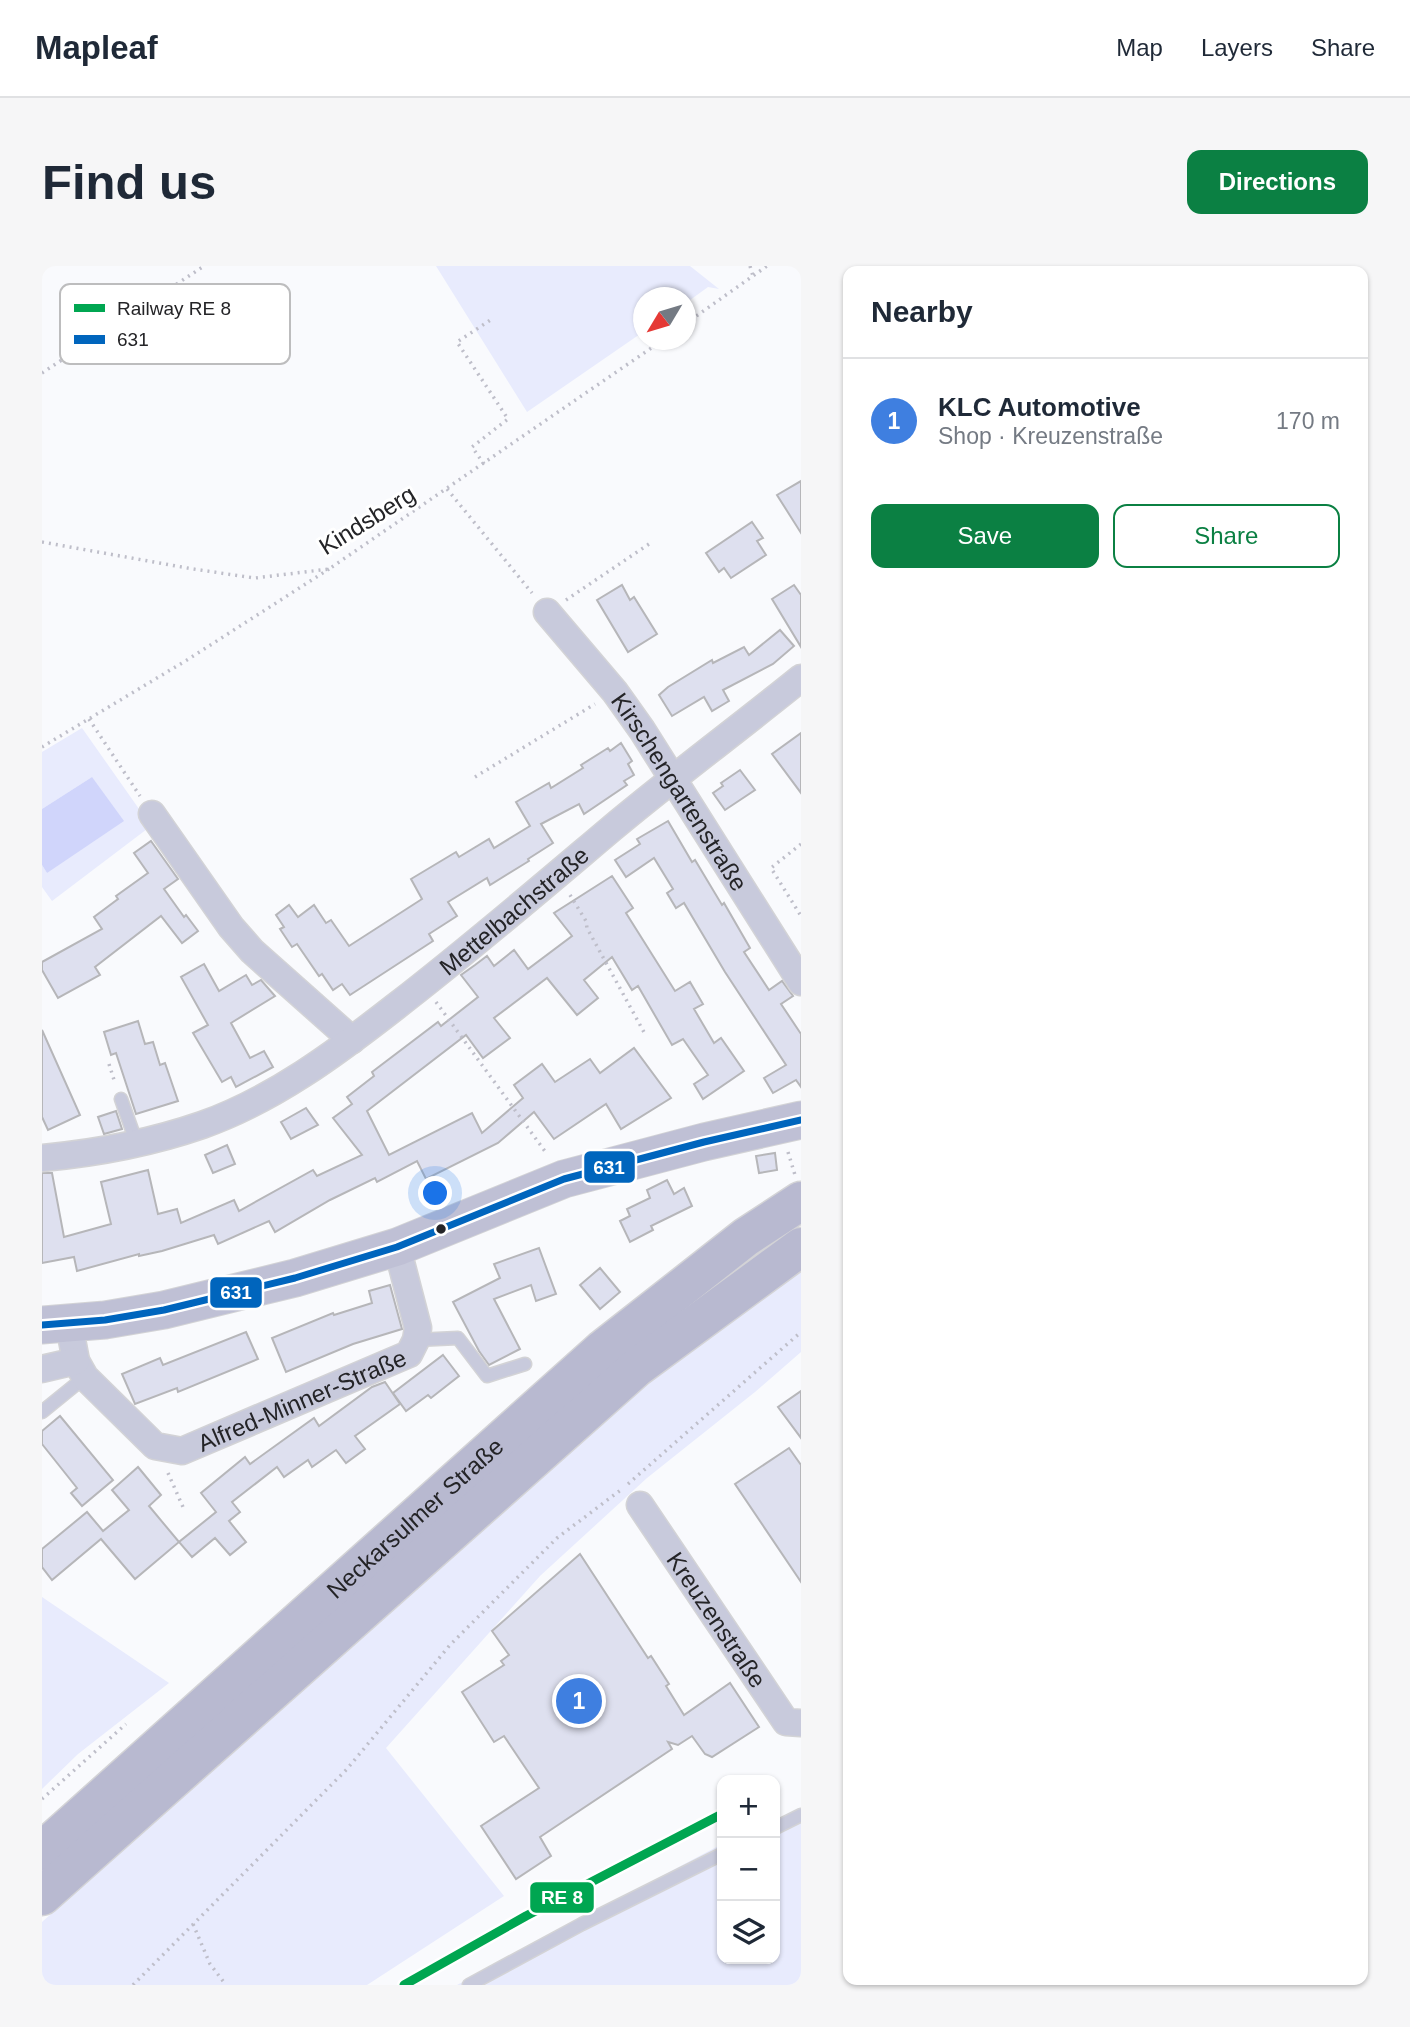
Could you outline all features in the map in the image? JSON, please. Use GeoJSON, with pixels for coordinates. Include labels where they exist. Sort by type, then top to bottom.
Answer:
{"type":"FeatureCollection","features":[{"type":"Feature","properties":{"kind":"main road"},"geometry":{"type":"LineString","coordinates":[[56,1324],[105,1320],[164,1310],[338,1266],[397,1247],[564,1179],[801,1120]]}},
{"type":"Feature","properties":{"kind":"main road","name":"Neckarsulmer Straße"},"geometry":{"type":"LineString","coordinates":[[42,1851],[602,1350],[746,1237],[801,1201]]}},
{"type":"Feature","properties":{"kind":"main road","name":"Neckarsulmer Straße"},"geometry":{"type":"LineString","coordinates":[[42,1896],[636,1368],[801,1247]]}},
{"type":"Feature","properties":{"kind":"street","name":"Kirschengartenstraße"},"geometry":{"type":"LineString","coordinates":[[547,612],[615,692],[675,779],[801,982]]}},
{"type":"Feature","properties":{"kind":"street","name":"Mettelbachstraße"},"geometry":{"type":"LineString","coordinates":[[42,1158],[137,1144],[204,1124],[295,1079],[423,986],[613,828],[801,678]]}},
{"type":"Feature","properties":{"kind":"street"},"geometry":{"type":"LineString","coordinates":[[152,814],[231,927],[252,951],[352,1040]]}},
{"type":"Feature","properties":{"kind":"street","name":"Alfred-Minner-Straße"},"geometry":{"type":"LineString","coordinates":[[155,1446],[182,1451],[409,1354],[418,1328],[397,1247]]}},
{"type":"Feature","properties":{"kind":"street"},"geometry":{"type":"LineString","coordinates":[[56,1324],[80,1369],[155,1446]]}},
{"type":"Feature","properties":{"kind":"street"},"geometry":{"type":"LineString","coordinates":[[42,1369],[80,1369]]}},
{"type":"Feature","properties":{"kind":"street","name":"Kreuzenstraße"},"geometry":{"type":"LineString","coordinates":[[632,1496],[786,1722],[801,1723]]}},
{"type":"Feature","properties":{"kind":"lane"},"geometry":{"type":"LineString","coordinates":[[121,1099],[137,1144]]}},
{"type":"Feature","properties":{"kind":"lane"},"geometry":{"type":"LineString","coordinates":[[416,1340],[458,1338],[487,1376],[525,1364]]}},
{"type":"Feature","properties":{"kind":"lane"},"geometry":{"type":"LineString","coordinates":[[42,1412],[80,1369]]}},
{"type":"Feature","properties":{"kind":"lane"},"geometry":{"type":"LineString","coordinates":[[780,1826],[801,1815]]}},
{"type":"Feature","properties":{"kind":"lane"},"geometry":{"type":"LineString","coordinates":[[469,1985],[717,1856]]}},
{"type":"Feature","properties":{"kind":"path"},"geometry":{"type":"LineString","coordinates":[[177,284],[204,266]]}},
{"type":"Feature","properties":{"kind":"path"},"geometry":{"type":"LineString","coordinates":[[750,266],[753,276]]}},
{"type":"Feature","properties":{"kind":"path"},"geometry":{"type":"LineString","coordinates":[[696,316],[767,266]]}},
{"type":"Feature","properties":{"kind":"path"},"geometry":{"type":"LineString","coordinates":[[484,464],[472,447],[508,419],[457,342],[492,319]]}},
{"type":"Feature","properties":{"kind":"path","name":"Kindsberg"},"geometry":{"type":"LineString","coordinates":[[42,542],[255,578],[330,569],[649,350]]}},
{"type":"Feature","properties":{"kind":"path"},"geometry":{"type":"LineString","coordinates":[[42,373],[60,361]]}},
{"type":"Feature","properties":{"kind":"path"},"geometry":{"type":"LineString","coordinates":[[447,489],[547,612],[649,544]]}},
{"type":"Feature","properties":{"kind":"path"},"geometry":{"type":"LineString","coordinates":[[42,747],[187,660],[330,569]]}},
{"type":"Feature","properties":{"kind":"path"},"geometry":{"type":"LineString","coordinates":[[475,777],[615,692]]}},
{"type":"Feature","properties":{"kind":"path"},"geometry":{"type":"LineString","coordinates":[[89,719],[152,814]]}},
{"type":"Feature","properties":{"kind":"path"},"geometry":{"type":"LineString","coordinates":[[801,844],[771,868],[801,916]]}},
{"type":"Feature","properties":{"kind":"path"},"geometry":{"type":"LineString","coordinates":[[557,875],[586,921],[587,928],[645,1034]]}},
{"type":"Feature","properties":{"kind":"path"},"geometry":{"type":"LineString","coordinates":[[423,986],[525,1121],[564,1179]]}},
{"type":"Feature","properties":{"kind":"path"},"geometry":{"type":"LineString","coordinates":[[108,1065],[121,1099]]}},
{"type":"Feature","properties":{"kind":"path"},"geometry":{"type":"LineString","coordinates":[[133,1985],[346,1769],[460,1636],[557,1538],[632,1496],[801,1332]]}},
{"type":"Feature","properties":{"kind":"path"},"geometry":{"type":"LineString","coordinates":[[155,1446],[183,1507]]}},
{"type":"Feature","properties":{"kind":"path"},"geometry":{"type":"LineString","coordinates":[[42,1799],[125,1724]]}},
{"type":"Feature","properties":{"kind":"path"},"geometry":{"type":"LineString","coordinates":[[193,1924],[211,1964],[226,1985]]}},
{"type":"Feature","properties":{"kind":"shaded area"},"geometry":{"type":"Polygon","coordinates":[[[436,266],[690,266],[719,289],[708,287],[696,296],[696,287],[633,287],[633,339],[527,412],[436,266]]]}},
{"type":"Feature","properties":{"kind":"shaded area"},"geometry":{"type":"Polygon","coordinates":[[[82,728],[151,826],[52,901],[42,887],[42,865],[47,873],[92,777],[42,809],[42,752],[82,728]]]}},
{"type":"Feature","properties":{"kind":"shaded area"},"geometry":{"type":"Polygon","coordinates":[[[801,1271],[801,1352],[647,1478],[540,1576],[386,1748],[504,1896],[367,1985],[42,1985],[42,1922],[674,1358],[801,1271]]]}},
{"type":"Feature","properties":{"kind":"shaded area"},"geometry":{"type":"Polygon","coordinates":[[[42,1597],[169,1683],[78,1754],[42,1789],[42,1597]]]}},
{"type":"Feature","properties":{"kind":"shaded area"},"geometry":{"type":"Polygon","coordinates":[[[801,1808],[801,1985],[457,1985],[717,1847],[717,1964],[780,1964],[780,1818],[801,1808]]]}},
{"type":"Feature","properties":{"kind":"water"},"geometry":{"type":"Polygon","coordinates":[[[92,777],[124,821],[47,873],[42,865],[42,809],[92,777]]]}},
{"type":"Feature","properties":{"kind":"building"},"geometry":{"type":"Polygon","coordinates":[[[801,481],[801,533],[777,495],[801,481]]]}},
{"type":"Feature","properties":{"kind":"building"},"geometry":{"type":"Polygon","coordinates":[[[752,522],[763,538],[757,541],[766,555],[731,578],[724,568],[719,572],[706,553],[752,522]]]}},
{"type":"Feature","properties":{"kind":"building"},"geometry":{"type":"Polygon","coordinates":[[[622,585],[630,600],[634,597],[657,634],[628,652],[597,600],[622,585]]]}},
{"type":"Feature","properties":{"kind":"building"},"geometry":{"type":"Polygon","coordinates":[[[794,585],[801,595],[801,647],[772,599],[794,585]]]}},
{"type":"Feature","properties":{"kind":"building"},"geometry":{"type":"Polygon","coordinates":[[[780,630],[794,646],[773,664],[723,690],[729,701],[712,711],[704,697],[672,716],[659,695],[668,687],[712,660],[713,663],[744,647],[749,655],[780,630]]]}},
{"type":"Feature","properties":{"kind":"building"},"geometry":{"type":"Polygon","coordinates":[[[801,733],[801,793],[772,754],[801,733]]]}},
{"type":"Feature","properties":{"kind":"building"},"geometry":{"type":"Polygon","coordinates":[[[621,743],[632,761],[628,764],[634,775],[624,781],[627,785],[584,814],[579,804],[541,824],[553,843],[490,885],[487,878],[448,902],[457,916],[429,934],[433,941],[350,995],[342,984],[333,990],[322,974],[319,976],[297,944],[292,947],[280,929],[284,927],[276,915],[289,905],[298,917],[314,905],[326,923],[331,920],[349,946],[422,899],[411,879],[456,852],[459,857],[489,839],[494,848],[530,826],[516,802],[549,783],[551,788],[583,768],[581,765],[621,743]]]}},
{"type":"Feature","properties":{"kind":"building"},"geometry":{"type":"Polygon","coordinates":[[[740,770],[755,790],[725,810],[713,793],[723,786],[721,783],[740,770]]]}},
{"type":"Feature","properties":{"kind":"building"},"geometry":{"type":"Polygon","coordinates":[[[668,821],[692,862],[695,860],[722,905],[724,903],[750,948],[744,952],[769,990],[782,981],[793,996],[781,1004],[801,1034],[801,1087],[796,1080],[773,1093],[764,1078],[786,1065],[684,903],[676,908],[667,893],[673,889],[654,858],[626,877],[615,860],[640,844],[637,839],[668,821]]]}},
{"type":"Feature","properties":{"kind":"building"},"geometry":{"type":"Polygon","coordinates":[[[151,841],[178,879],[164,889],[198,931],[182,943],[161,916],[95,967],[100,975],[58,998],[42,970],[42,962],[102,929],[94,917],[118,899],[116,896],[148,873],[134,853],[151,841]]]}},
{"type":"Feature","properties":{"kind":"building"},"geometry":{"type":"Polygon","coordinates":[[[612,876],[633,908],[626,913],[675,991],[690,982],[703,1004],[694,1009],[714,1043],[721,1038],[744,1071],[703,1099],[694,1084],[708,1075],[683,1039],[672,1045],[638,986],[632,990],[612,957],[584,980],[598,998],[577,1015],[547,978],[494,1018],[510,1038],[483,1058],[466,1035],[367,1111],[389,1155],[472,1113],[482,1133],[523,1098],[514,1085],[542,1064],[555,1082],[590,1059],[600,1073],[634,1048],[671,1098],[621,1129],[606,1104],[554,1139],[534,1112],[498,1143],[426,1179],[417,1161],[377,1182],[375,1178],[330,1200],[275,1232],[269,1221],[218,1244],[214,1235],[162,1251],[139,1254],[77,1271],[74,1257],[42,1263],[42,1173],[52,1173],[64,1237],[111,1224],[101,1182],[148,1170],[158,1214],[177,1209],[181,1223],[234,1200],[239,1211],[313,1170],[317,1176],[362,1155],[333,1118],[352,1104],[347,1097],[374,1076],[372,1072],[438,1022],[441,1026],[478,997],[461,975],[487,956],[494,966],[514,950],[528,969],[572,936],[554,913],[612,876]]]}},
{"type":"Feature","properties":{"kind":"building"},"geometry":{"type":"Polygon","coordinates":[[[204,964],[219,991],[246,975],[252,985],[261,980],[275,996],[231,1023],[250,1058],[264,1051],[273,1067],[236,1087],[231,1077],[222,1082],[193,1033],[208,1025],[181,977],[204,964]]]}},
{"type":"Feature","properties":{"kind":"building"},"geometry":{"type":"Polygon","coordinates":[[[138,1021],[145,1044],[153,1042],[160,1065],[165,1063],[178,1101],[136,1114],[116,1053],[111,1055],[104,1032],[138,1021]]]}},
{"type":"Feature","properties":{"kind":"building"},"geometry":{"type":"Polygon","coordinates":[[[42,1030],[80,1115],[48,1130],[42,1117],[42,1030]]]}},
{"type":"Feature","properties":{"kind":"building"},"geometry":{"type":"Polygon","coordinates":[[[306,1108],[318,1125],[291,1139],[281,1122],[306,1108]]]}},
{"type":"Feature","properties":{"kind":"building"},"geometry":{"type":"Polygon","coordinates":[[[116,1111],[122,1129],[104,1134],[98,1117],[116,1111]]]}},
{"type":"Feature","properties":{"kind":"building"},"geometry":{"type":"Polygon","coordinates":[[[227,1145],[235,1164],[213,1173],[205,1155],[227,1145]]]}},
{"type":"Feature","properties":{"kind":"building"},"geometry":{"type":"Polygon","coordinates":[[[775,1153],[777,1170],[759,1173],[756,1156],[775,1153]]]}},
{"type":"Feature","properties":{"kind":"building"},"geometry":{"type":"Polygon","coordinates":[[[667,1180],[674,1194],[684,1188],[692,1206],[651,1226],[653,1230],[630,1242],[620,1221],[630,1216],[627,1209],[650,1198],[647,1190],[667,1180]]]}},
{"type":"Feature","properties":{"kind":"building"},"geometry":{"type":"Polygon","coordinates":[[[539,1248],[556,1294],[536,1301],[531,1285],[494,1299],[520,1349],[489,1365],[453,1302],[500,1278],[494,1264],[539,1248]]]}},
{"type":"Feature","properties":{"kind":"building"},"geometry":{"type":"Polygon","coordinates":[[[600,1268],[620,1292],[600,1309],[580,1285],[600,1268]]]}},
{"type":"Feature","properties":{"kind":"building"},"geometry":{"type":"Polygon","coordinates":[[[390,1285],[402,1329],[353,1344],[286,1372],[272,1338],[333,1313],[334,1315],[372,1303],[369,1291],[390,1285]]]}},
{"type":"Feature","properties":{"kind":"building"},"geometry":{"type":"Polygon","coordinates":[[[246,1332],[258,1359],[178,1392],[177,1388],[135,1404],[122,1374],[160,1358],[163,1365],[246,1332]]]}},
{"type":"Feature","properties":{"kind":"building"},"geometry":{"type":"Polygon","coordinates":[[[443,1355],[459,1376],[431,1398],[428,1395],[406,1411],[393,1393],[443,1355]]]}},
{"type":"Feature","properties":{"kind":"building"},"geometry":{"type":"Polygon","coordinates":[[[385,1382],[400,1404],[355,1436],[365,1449],[346,1463],[336,1450],[312,1467],[308,1460],[284,1477],[277,1467],[232,1502],[240,1512],[229,1521],[246,1542],[230,1555],[215,1538],[192,1557],[179,1542],[216,1512],[201,1493],[245,1457],[250,1464],[314,1418],[319,1426],[372,1387],[385,1382]]]}},
{"type":"Feature","properties":{"kind":"building"},"geometry":{"type":"Polygon","coordinates":[[[801,1391],[801,1438],[778,1407],[801,1391]]]}},
{"type":"Feature","properties":{"kind":"building"},"geometry":{"type":"Polygon","coordinates":[[[60,1416],[113,1480],[82,1506],[71,1493],[77,1488],[42,1444],[42,1431],[60,1416]]]}},
{"type":"Feature","properties":{"kind":"building"},"geometry":{"type":"Polygon","coordinates":[[[789,1448],[801,1465],[801,1582],[735,1484],[789,1448]]]}},
{"type":"Feature","properties":{"kind":"building"},"geometry":{"type":"Polygon","coordinates":[[[138,1467],[161,1495],[149,1506],[179,1542],[135,1579],[101,1539],[52,1580],[42,1567],[42,1549],[87,1512],[103,1531],[129,1510],[112,1490],[138,1467]]]}},
{"type":"Feature","properties":{"kind":"building"},"geometry":{"type":"Polygon","coordinates":[[[580,1554],[648,1658],[651,1656],[684,1715],[730,1683],[759,1727],[712,1757],[705,1754],[692,1736],[678,1745],[668,1742],[672,1749],[540,1837],[551,1856],[516,1879],[481,1826],[539,1788],[504,1736],[494,1742],[462,1692],[504,1665],[501,1661],[509,1655],[492,1631],[580,1554]]]}},
{"type":"Feature","properties":{"kind":"transit line","name":"631"},"geometry":{"type":"LineString","coordinates":[[42,1325],[105,1320],[164,1310],[295,1278],[397,1247],[564,1179],[801,1120]]}},
{"type":"Feature","properties":{"kind":"transit line"},"geometry":{"type":"LineString","coordinates":[[404,1985],[526,1916],[717,1817]]}},
{"type":"Feature","properties":{"kind":"place","name":"KLC Automotive"},"geometry":{"type":"Point","coordinates":[579,1701]}}]}
